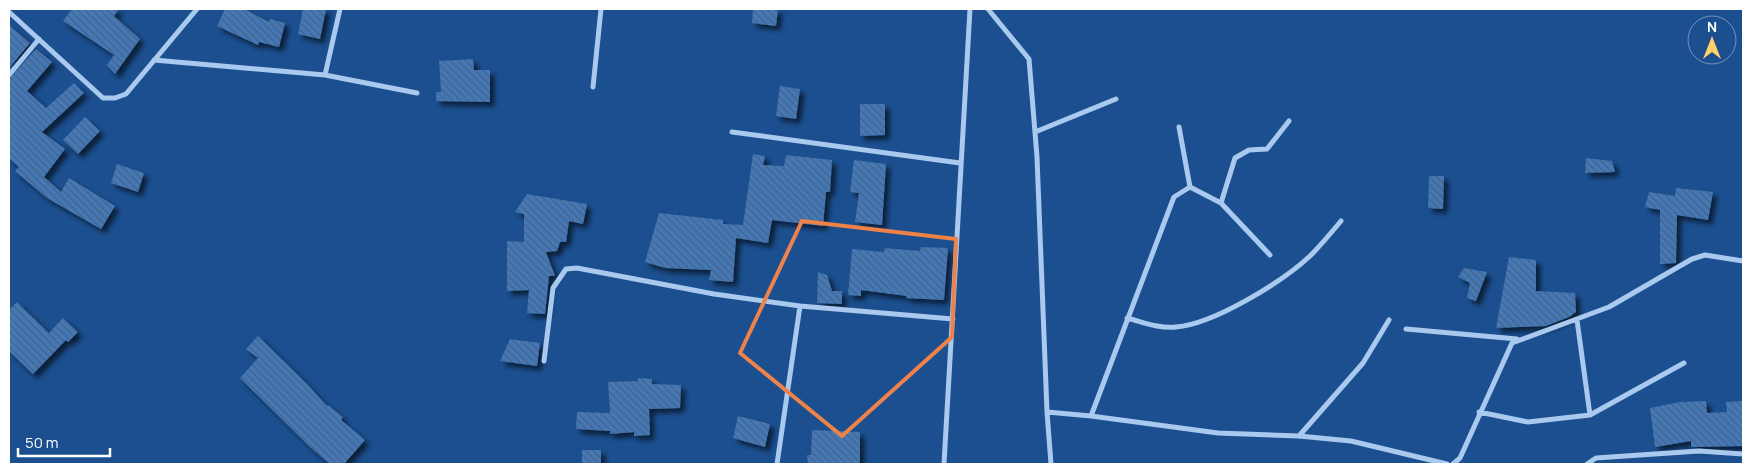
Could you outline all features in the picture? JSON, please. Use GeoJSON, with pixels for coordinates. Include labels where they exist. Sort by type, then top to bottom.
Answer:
{"type":"FeatureCollection","features":[{"type":"Feature","properties":{"kind":"street"},"geometry":{"type":"LineString","coordinates":[[9,12],[103,98],[115,98],[126,94],[197,9]]}},
{"type":"Feature","properties":{"kind":"street"},"geometry":{"type":"LineString","coordinates":[[325,75],[340,9]]}},
{"type":"Feature","properties":{"kind":"street"},"geometry":{"type":"LineString","coordinates":[[593,87],[601,9]]}},
{"type":"Feature","properties":{"kind":"street"},"geometry":{"type":"LineString","coordinates":[[944,464],[970,9]]}},
{"type":"Feature","properties":{"kind":"street"},"geometry":{"type":"LineString","coordinates":[[988,9],[1029,59],[1035,132],[1051,464]]}},
{"type":"Feature","properties":{"kind":"street"},"geometry":{"type":"LineString","coordinates":[[9,75],[39,39]]}},
{"type":"Feature","properties":{"kind":"street"},"geometry":{"type":"LineString","coordinates":[[154,60],[325,75],[417,93]]}},
{"type":"Feature","properties":{"kind":"street"},"geometry":{"type":"LineString","coordinates":[[1035,132],[1116,99]]}},
{"type":"Feature","properties":{"kind":"street"},"geometry":{"type":"LineString","coordinates":[[1221,203],[1235,158],[1248,150],[1267,149],[1289,121]]}},
{"type":"Feature","properties":{"kind":"street"},"geometry":{"type":"LineString","coordinates":[[1179,127],[1190,187]]}},
{"type":"Feature","properties":{"kind":"street"},"geometry":{"type":"LineString","coordinates":[[732,132],[960,163]]}},
{"type":"Feature","properties":{"kind":"street"},"geometry":{"type":"LineString","coordinates":[[1190,187],[1221,203],[1270,255]]}},
{"type":"Feature","properties":{"kind":"street"},"geometry":{"type":"LineString","coordinates":[[1091,416],[1174,197],[1190,187]]}},
{"type":"Feature","properties":{"kind":"street"},"geometry":{"type":"LineString","coordinates":[[1127,318],[1161,328],[1175,328],[1213,316],[1276,283],[1310,256],[1341,222]]}},
{"type":"Feature","properties":{"kind":"street"},"geometry":{"type":"LineString","coordinates":[[1406,329],[1517,339],[1577,320],[1609,307],[1692,259],[1705,255],[1743,261]]}},
{"type":"Feature","properties":{"kind":"street"},"geometry":{"type":"LineString","coordinates":[[544,361],[553,288],[566,269],[577,268],[714,294],[800,306],[953,319]]}},
{"type":"Feature","properties":{"kind":"street"},"geometry":{"type":"LineString","coordinates":[[777,464],[800,306]]}},
{"type":"Feature","properties":{"kind":"street"},"geometry":{"type":"LineString","coordinates":[[1299,436],[1362,363],[1389,320]]}},
{"type":"Feature","properties":{"kind":"street"},"geometry":{"type":"LineString","coordinates":[[1577,320],[1590,416]]}},
{"type":"Feature","properties":{"kind":"street"},"geometry":{"type":"LineString","coordinates":[[1453,464],[1460,458],[1509,347],[1517,339]]}},
{"type":"Feature","properties":{"kind":"street"},"geometry":{"type":"LineString","coordinates":[[1479,412],[1528,422],[1590,416],[1684,363]]}},
{"type":"Feature","properties":{"kind":"street"},"geometry":{"type":"LineString","coordinates":[[1047,412],[1218,433],[1299,436],[1351,441],[1447,464]]}},
{"type":"Feature","properties":{"kind":"street"},"geometry":{"type":"LineString","coordinates":[[1587,464],[1596,458],[1633,455],[1699,451],[1743,454]]}},
{"type":"Feature","properties":{"kind":"highlighted area"},"geometry":{"type":"Polygon","coordinates":[[[802,221],[956,239],[952,337],[842,436],[740,353],[802,221]]]}},
{"type":"Feature","properties":{"kind":"building"},"geometry":{"type":"Polygon","coordinates":[[[72,9],[119,9],[114,16],[140,39],[115,74],[107,65],[114,55],[63,21],[72,9]]]}},
{"type":"Feature","properties":{"kind":"building"},"geometry":{"type":"Polygon","coordinates":[[[225,9],[244,9],[269,22],[270,19],[285,23],[279,47],[259,42],[258,45],[217,26],[225,9]]]}},
{"type":"Feature","properties":{"kind":"building"},"geometry":{"type":"Polygon","coordinates":[[[303,9],[326,9],[320,39],[298,34],[303,9]]]}},
{"type":"Feature","properties":{"kind":"building"},"geometry":{"type":"Polygon","coordinates":[[[753,9],[778,9],[776,26],[752,23],[753,9]]]}},
{"type":"Feature","properties":{"kind":"building"},"geometry":{"type":"Polygon","coordinates":[[[9,25],[30,43],[9,68],[9,25]]]}},
{"type":"Feature","properties":{"kind":"building"},"geometry":{"type":"Polygon","coordinates":[[[36,49],[52,62],[27,91],[46,108],[74,83],[84,93],[42,132],[65,149],[44,177],[61,192],[69,178],[115,206],[101,229],[47,198],[15,171],[19,167],[9,158],[9,79],[36,49]]]}},
{"type":"Feature","properties":{"kind":"building"},"geometry":{"type":"Polygon","coordinates":[[[473,59],[474,70],[490,70],[490,102],[436,101],[436,92],[441,92],[439,61],[473,59]]]}},
{"type":"Feature","properties":{"kind":"building"},"geometry":{"type":"Polygon","coordinates":[[[780,86],[800,89],[796,119],[776,116],[780,86]]]}},
{"type":"Feature","properties":{"kind":"building"},"geometry":{"type":"Polygon","coordinates":[[[860,104],[885,104],[885,135],[860,136],[860,104]]]}},
{"type":"Feature","properties":{"kind":"building"},"geometry":{"type":"Polygon","coordinates":[[[85,117],[100,131],[78,154],[63,140],[85,117]]]}},
{"type":"Feature","properties":{"kind":"building"},"geometry":{"type":"Polygon","coordinates":[[[753,154],[765,156],[763,165],[784,166],[786,155],[832,160],[830,192],[826,192],[823,226],[772,220],[768,243],[736,238],[733,282],[709,280],[711,270],[665,268],[645,262],[659,213],[723,220],[723,224],[743,225],[753,154]]]}},
{"type":"Feature","properties":{"kind":"building"},"geometry":{"type":"Polygon","coordinates":[[[1586,158],[1612,161],[1615,172],[1585,173],[1586,158]]]}},
{"type":"Feature","properties":{"kind":"building"},"geometry":{"type":"Polygon","coordinates":[[[854,160],[886,164],[882,225],[855,222],[859,193],[850,192],[854,160]]]}},
{"type":"Feature","properties":{"kind":"building"},"geometry":{"type":"Polygon","coordinates":[[[117,164],[144,173],[138,192],[111,183],[117,164]]]}},
{"type":"Feature","properties":{"kind":"building"},"geometry":{"type":"Polygon","coordinates":[[[1429,176],[1444,176],[1443,209],[1428,208],[1429,176]]]}},
{"type":"Feature","properties":{"kind":"building"},"geometry":{"type":"Polygon","coordinates":[[[1676,188],[1713,192],[1708,220],[1677,215],[1676,263],[1660,264],[1660,210],[1645,207],[1649,192],[1675,196],[1676,188]]]}},
{"type":"Feature","properties":{"kind":"building"},"geometry":{"type":"Polygon","coordinates":[[[527,194],[587,204],[583,224],[569,221],[566,242],[560,242],[557,251],[546,252],[555,276],[549,276],[545,314],[527,313],[529,290],[507,291],[507,241],[524,242],[524,214],[515,212],[527,194]]]}},
{"type":"Feature","properties":{"kind":"building"},"geometry":{"type":"Polygon","coordinates":[[[921,247],[948,248],[944,300],[906,298],[907,296],[861,290],[861,296],[848,295],[852,249],[884,252],[885,248],[920,251],[921,247]]]}},
{"type":"Feature","properties":{"kind":"building"},"geometry":{"type":"Polygon","coordinates":[[[1509,257],[1536,260],[1536,291],[1575,293],[1576,312],[1569,317],[1546,326],[1496,328],[1509,257]]]}},
{"type":"Feature","properties":{"kind":"building"},"geometry":{"type":"Polygon","coordinates":[[[1464,268],[1487,272],[1476,301],[1467,298],[1470,283],[1458,277],[1464,268]]]}},
{"type":"Feature","properties":{"kind":"building"},"geometry":{"type":"Polygon","coordinates":[[[818,272],[827,275],[832,291],[842,291],[842,304],[817,303],[818,272]]]}},
{"type":"Feature","properties":{"kind":"building"},"geometry":{"type":"Polygon","coordinates":[[[17,302],[49,333],[63,318],[78,332],[68,342],[66,340],[33,374],[9,351],[9,310],[17,302]]]}},
{"type":"Feature","properties":{"kind":"building"},"geometry":{"type":"Polygon","coordinates":[[[258,336],[327,406],[343,417],[341,420],[365,440],[344,464],[330,464],[311,448],[240,378],[258,358],[246,349],[258,336]]]}},
{"type":"Feature","properties":{"kind":"building"},"geometry":{"type":"Polygon","coordinates":[[[510,339],[540,343],[537,366],[500,361],[510,339]]]}},
{"type":"Feature","properties":{"kind":"building"},"geometry":{"type":"Polygon","coordinates":[[[638,378],[652,379],[652,384],[681,385],[680,408],[649,409],[650,435],[634,436],[634,432],[610,434],[610,431],[576,429],[577,412],[610,413],[608,382],[638,381],[638,378]]]}},
{"type":"Feature","properties":{"kind":"building"},"geometry":{"type":"Polygon","coordinates":[[[1706,401],[1707,413],[1727,412],[1726,402],[1743,401],[1743,446],[1691,447],[1691,441],[1655,447],[1650,408],[1680,402],[1706,401]]]}},
{"type":"Feature","properties":{"kind":"building"},"geometry":{"type":"Polygon","coordinates":[[[738,416],[770,424],[765,447],[733,438],[738,416]]]}},
{"type":"Feature","properties":{"kind":"building"},"geometry":{"type":"Polygon","coordinates":[[[812,430],[860,432],[860,464],[808,464],[807,455],[811,455],[812,430]]]}},
{"type":"Feature","properties":{"kind":"building"},"geometry":{"type":"Polygon","coordinates":[[[582,450],[601,450],[601,464],[582,464],[582,450]]]}}]}
